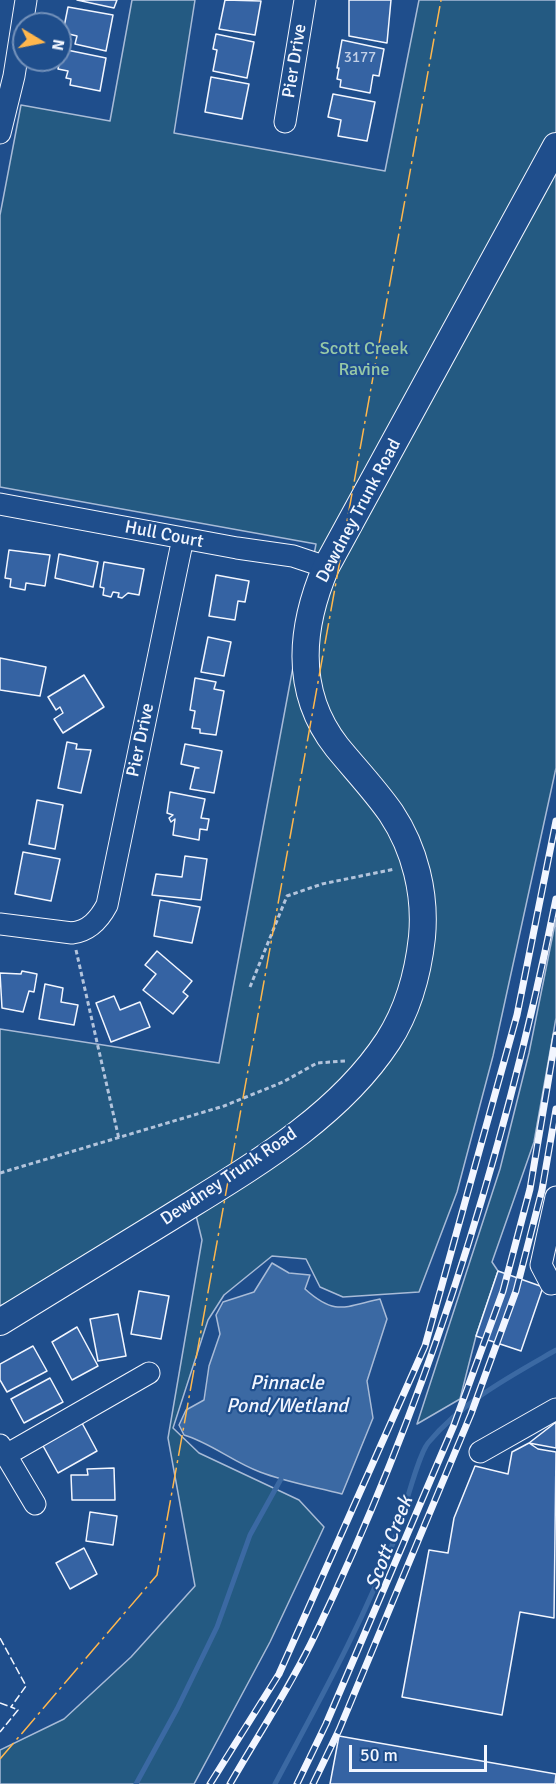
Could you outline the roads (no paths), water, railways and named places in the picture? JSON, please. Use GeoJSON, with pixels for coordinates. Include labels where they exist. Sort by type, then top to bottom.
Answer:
{"type":"FeatureCollection","features":[{"type":"Feature","properties":{"kind":"main road","name":"Dewdney Trunk Road"},"geometry":{"type":"LineString","coordinates":[[0,1322],[253,1165],[290,1139],[336,1101],[374,1059],[401,1018],[418,964],[423,914],[415,865],[394,819],[320,721],[311,697],[305,665],[306,633],[313,602],[326,567],[556,146]]}},
{"type":"Feature","properties":{"kind":"street"},"geometry":{"type":"LineString","coordinates":[[0,133],[14,76],[26,0]]}},
{"type":"Feature","properties":{"kind":"street","name":"Pier Drive"},"geometry":{"type":"LineString","coordinates":[[285,122],[305,0]]}},
{"type":"Feature","properties":{"kind":"street","name":"Hull Court"},"geometry":{"type":"LineString","coordinates":[[0,504],[293,556],[326,567]]}},
{"type":"Feature","properties":{"kind":"street","name":"Pier Drive"},"geometry":{"type":"LineString","coordinates":[[0,924],[78,941],[101,916],[106,905],[183,538]]}},
{"type":"Feature","properties":{"kind":"street"},"geometry":{"type":"LineString","coordinates":[[556,1197],[541,1265],[551,1284],[556,1283]]}},
{"type":"Feature","properties":{"kind":"street"},"geometry":{"type":"LineString","coordinates":[[34,1504],[3,1450],[149,1373]]}},
{"type":"Feature","properties":{"kind":"street"},"geometry":{"type":"LineString","coordinates":[[480,1452],[556,1409]]}},
{"type":"Feature","properties":{"kind":"water","name":"Pinnacle Pond/Wetland"},"geometry":{"type":"Polygon","coordinates":[[[272,1263],[289,1273],[310,1275],[305,1289],[315,1298],[332,1306],[348,1306],[380,1299],[387,1319],[367,1381],[373,1418],[342,1494],[280,1479],[250,1468],[184,1435],[179,1425],[186,1410],[204,1400],[209,1366],[220,1334],[216,1315],[223,1302],[254,1292],[272,1263]]]}},
{"type":"Feature","properties":{"kind":"waterway","name":"Scott Creek"},"geometry":{"type":"LineString","coordinates":[[275,1784],[369,1601],[395,1538],[415,1474],[428,1443],[471,1402],[556,1350]]}},
{"type":"Feature","properties":{"kind":"waterway"},"geometry":{"type":"LineString","coordinates":[[136,1784],[177,1709],[217,1627],[250,1535],[281,1479]]}},
{"type":"Feature","properties":{"kind":"railway"},"geometry":{"type":"LineString","coordinates":[[210,1784],[279,1674],[425,1346],[517,1015],[556,821]]}},
{"type":"Feature","properties":{"kind":"railway"},"geometry":{"type":"LineString","coordinates":[[230,1784],[285,1692],[315,1635],[393,1457],[427,1367],[487,1182],[513,1088],[556,899]]}},
{"type":"Feature","properties":{"kind":"railway"},"geometry":{"type":"LineString","coordinates":[[297,1784],[326,1724],[454,1425],[503,1291],[530,1189],[556,1035]]}},
{"type":"Feature","properties":{"kind":"railway"},"geometry":{"type":"LineString","coordinates":[[313,1784],[339,1730],[471,1414],[516,1291],[542,1190],[556,1109]]}},
{"type":"Feature","properties":{"kind":"park label","name":"Scott Creek Ravine"},"geometry":{"type":"Point","coordinates":[364,359]}}]}
